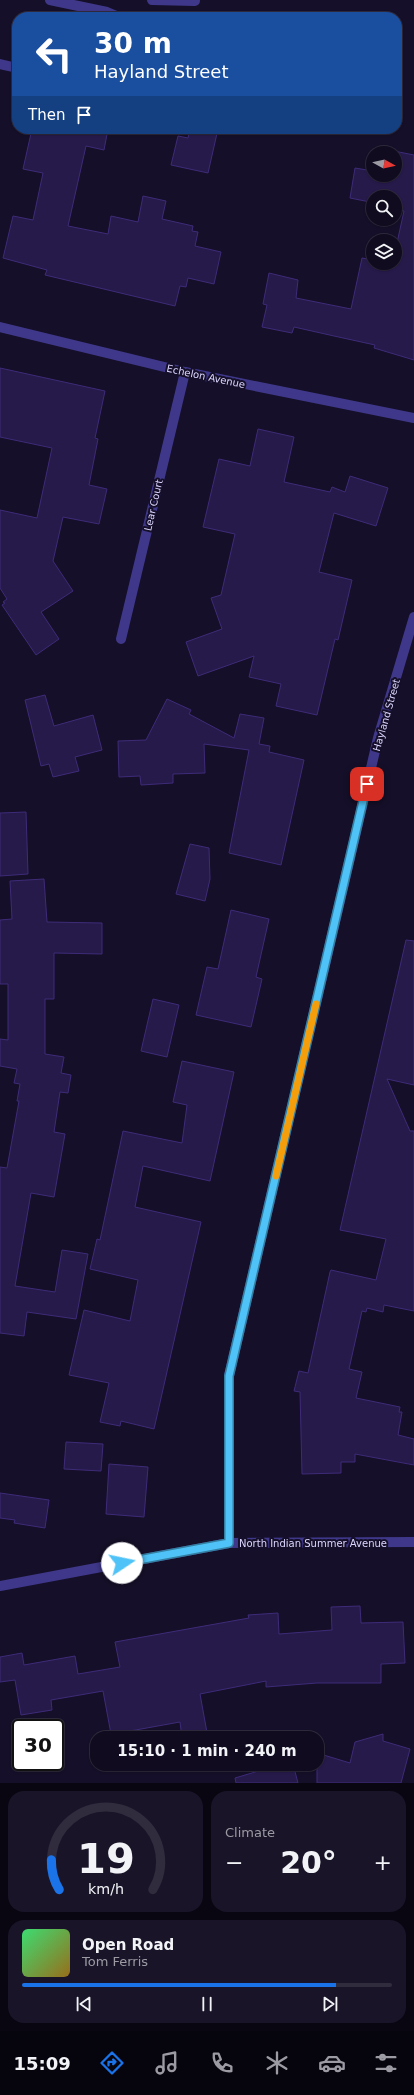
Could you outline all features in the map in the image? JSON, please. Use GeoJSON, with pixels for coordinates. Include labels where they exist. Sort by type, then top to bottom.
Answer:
{"type":"FeatureCollection","features":[{"type":"Feature","properties":{"kind":"street"},"geometry":{"type":"LineString","coordinates":[[50,0],[107,12]]}},
{"type":"Feature","properties":{"kind":"street"},"geometry":{"type":"LineString","coordinates":[[152,0],[195,1]]}},
{"type":"Feature","properties":{"kind":"street"},"geometry":{"type":"LineString","coordinates":[[0,64],[12,67]]}},
{"type":"Feature","properties":{"kind":"street","name":"Echelon Avenue"},"geometry":{"type":"LineString","coordinates":[[0,327],[185,372],[414,418]]}},
{"type":"Feature","properties":{"kind":"street","name":"Lear Court"},"geometry":{"type":"LineString","coordinates":[[121,639],[185,372]]}},
{"type":"Feature","properties":{"kind":"street","name":"Hayland Street"},"geometry":{"type":"LineString","coordinates":[[229,1543],[229,1376],[376,745],[414,617]]}},
{"type":"Feature","properties":{"kind":"street","name":"North Indian Summer Avenue"},"geometry":{"type":"LineString","coordinates":[[0,1586],[229,1543],[414,1542]]}},
{"type":"Feature","properties":{"kind":"building"},"geometry":{"type":"Polygon","coordinates":[[[31,134],[107,134],[104,150],[86,146],[68,226],[108,234],[111,216],[138,222],[143,196],[166,201],[162,219],[193,226],[192,231],[198,232],[195,246],[221,252],[214,284],[188,278],[186,287],[180,286],[175,306],[45,275],[47,270],[3,258],[13,216],[33,220],[43,173],[23,169],[31,134]]]}},
{"type":"Feature","properties":{"kind":"building"},"geometry":{"type":"Polygon","coordinates":[[[189,134],[217,134],[208,173],[171,165],[178,136],[188,138],[189,134]]]}},
{"type":"Feature","properties":{"kind":"building"},"geometry":{"type":"Polygon","coordinates":[[[402,153],[414,155],[414,360],[374,348],[375,345],[294,327],[292,333],[262,327],[267,305],[263,304],[269,273],[298,280],[296,298],[351,309],[362,258],[366,259],[366,270],[402,270],[402,234],[399,234],[401,226],[402,226],[404,211],[402,211],[402,190],[366,190],[366,201],[350,198],[355,168],[366,170],[366,182],[402,182],[402,153]]]}},
{"type":"Feature","properties":{"kind":"building"},"geometry":{"type":"Polygon","coordinates":[[[0,368],[105,391],[95,438],[98,439],[89,485],[107,489],[99,524],[63,517],[53,561],[73,591],[41,612],[59,639],[36,655],[2,605],[7,599],[0,588],[0,510],[37,518],[52,448],[0,437],[0,368]]]}},
{"type":"Feature","properties":{"kind":"building"},"geometry":{"type":"Polygon","coordinates":[[[258,429],[294,437],[284,482],[330,492],[332,487],[345,492],[350,476],[388,488],[376,526],[334,513],[319,572],[352,580],[338,640],[335,639],[317,715],[276,706],[281,684],[249,677],[254,656],[198,676],[186,642],[222,629],[211,598],[221,595],[235,534],[203,527],[219,459],[250,466],[258,429]]]}},
{"type":"Feature","properties":{"kind":"building"},"geometry":{"type":"Polygon","coordinates":[[[45,695],[54,726],[93,715],[102,750],[75,757],[79,771],[53,777],[49,764],[41,766],[25,700],[45,695]]]}},
{"type":"Feature","properties":{"kind":"building"},"geometry":{"type":"Polygon","coordinates":[[[167,699],[191,710],[189,714],[234,738],[240,714],[264,718],[259,744],[270,746],[269,752],[304,760],[281,865],[229,853],[249,750],[204,744],[205,773],[173,774],[173,783],[141,785],[140,776],[119,777],[118,741],[146,740],[167,699]]]}},
{"type":"Feature","properties":{"kind":"building"},"geometry":{"type":"Polygon","coordinates":[[[26,812],[28,874],[0,876],[0,813],[26,812]]]}},
{"type":"Feature","properties":{"kind":"building"},"geometry":{"type":"Polygon","coordinates":[[[190,844],[209,848],[210,879],[205,901],[176,894],[190,844]]]}},
{"type":"Feature","properties":{"kind":"building"},"geometry":{"type":"Polygon","coordinates":[[[44,879],[47,922],[102,923],[102,954],[54,953],[54,999],[45,999],[45,1054],[64,1057],[61,1073],[71,1075],[68,1093],[60,1092],[54,1132],[65,1134],[54,1197],[31,1193],[15,1286],[55,1292],[62,1250],[88,1254],[76,1319],[27,1312],[24,1336],[0,1333],[0,1167],[7,1168],[19,1101],[17,1101],[20,1084],[14,1083],[17,1069],[0,1066],[0,1039],[8,1040],[8,984],[0,984],[0,920],[12,919],[10,881],[44,879]]]}},
{"type":"Feature","properties":{"kind":"building"},"geometry":{"type":"Polygon","coordinates":[[[231,910],[269,919],[256,977],[262,979],[251,1027],[196,1015],[207,967],[218,969],[231,910]]]}},
{"type":"Feature","properties":{"kind":"building"},"geometry":{"type":"Polygon","coordinates":[[[406,940],[414,941],[414,1085],[387,1079],[410,1131],[414,1131],[414,1311],[384,1305],[383,1312],[367,1308],[366,1312],[362,1311],[349,1369],[362,1372],[356,1398],[400,1407],[399,1412],[402,1412],[398,1435],[414,1439],[414,1465],[355,1454],[355,1462],[341,1462],[341,1473],[302,1474],[300,1392],[294,1391],[299,1371],[308,1373],[330,1272],[331,1270],[376,1280],[386,1239],[340,1230],[406,940]]]}},
{"type":"Feature","properties":{"kind":"building"},"geometry":{"type":"Polygon","coordinates":[[[153,999],[179,1005],[167,1057],[141,1051],[153,999]]]}},
{"type":"Feature","properties":{"kind":"building"},"geometry":{"type":"Polygon","coordinates":[[[182,1061],[234,1072],[210,1181],[143,1166],[135,1207],[201,1222],[154,1429],[121,1421],[120,1426],[100,1422],[109,1383],[69,1375],[84,1310],[130,1321],[138,1280],[90,1269],[97,1239],[100,1240],[123,1131],[182,1143],[187,1105],[173,1102],[182,1061]]]}},
{"type":"Feature","properties":{"kind":"building"},"geometry":{"type":"Polygon","coordinates":[[[66,1442],[103,1444],[101,1471],[64,1469],[66,1442]]]}},
{"type":"Feature","properties":{"kind":"building"},"geometry":{"type":"Polygon","coordinates":[[[109,1464],[148,1467],[144,1517],[106,1514],[109,1464]]]}},
{"type":"Feature","properties":{"kind":"building"},"geometry":{"type":"Polygon","coordinates":[[[0,1493],[49,1500],[45,1528],[14,1523],[15,1520],[0,1518],[0,1493]]]}},
{"type":"Feature","properties":{"kind":"building"},"geometry":{"type":"Polygon","coordinates":[[[360,1606],[361,1623],[403,1622],[405,1663],[381,1664],[381,1683],[317,1683],[266,1687],[266,1681],[200,1694],[207,1731],[181,1731],[180,1722],[130,1731],[110,1731],[103,1691],[51,1700],[52,1710],[21,1715],[15,1680],[0,1682],[0,1657],[22,1653],[24,1665],[75,1656],[78,1674],[120,1667],[115,1642],[249,1618],[248,1615],[278,1613],[279,1634],[332,1630],[331,1607],[360,1606]]]}},
{"type":"Feature","properties":{"kind":"building"},"geometry":{"type":"Polygon","coordinates":[[[383,1734],[383,1741],[410,1749],[401,1783],[317,1783],[317,1771],[324,1771],[324,1755],[350,1763],[355,1742],[383,1734]]]}},
{"type":"Feature","properties":{"kind":"building"},"geometry":{"type":"Polygon","coordinates":[[[258,1771],[295,1771],[298,1783],[236,1783],[235,1778],[258,1771]]]}},
{"type":"Feature","properties":{"kind":"slow traffic"},"geometry":{"type":"LineString","coordinates":[[276,1176],[316,1004]]}},
{"type":"Feature","properties":{"kind":"route"},"geometry":{"type":"LineString","coordinates":[[122,1563],[229,1543],[229,1376],[367,784]]}}]}
